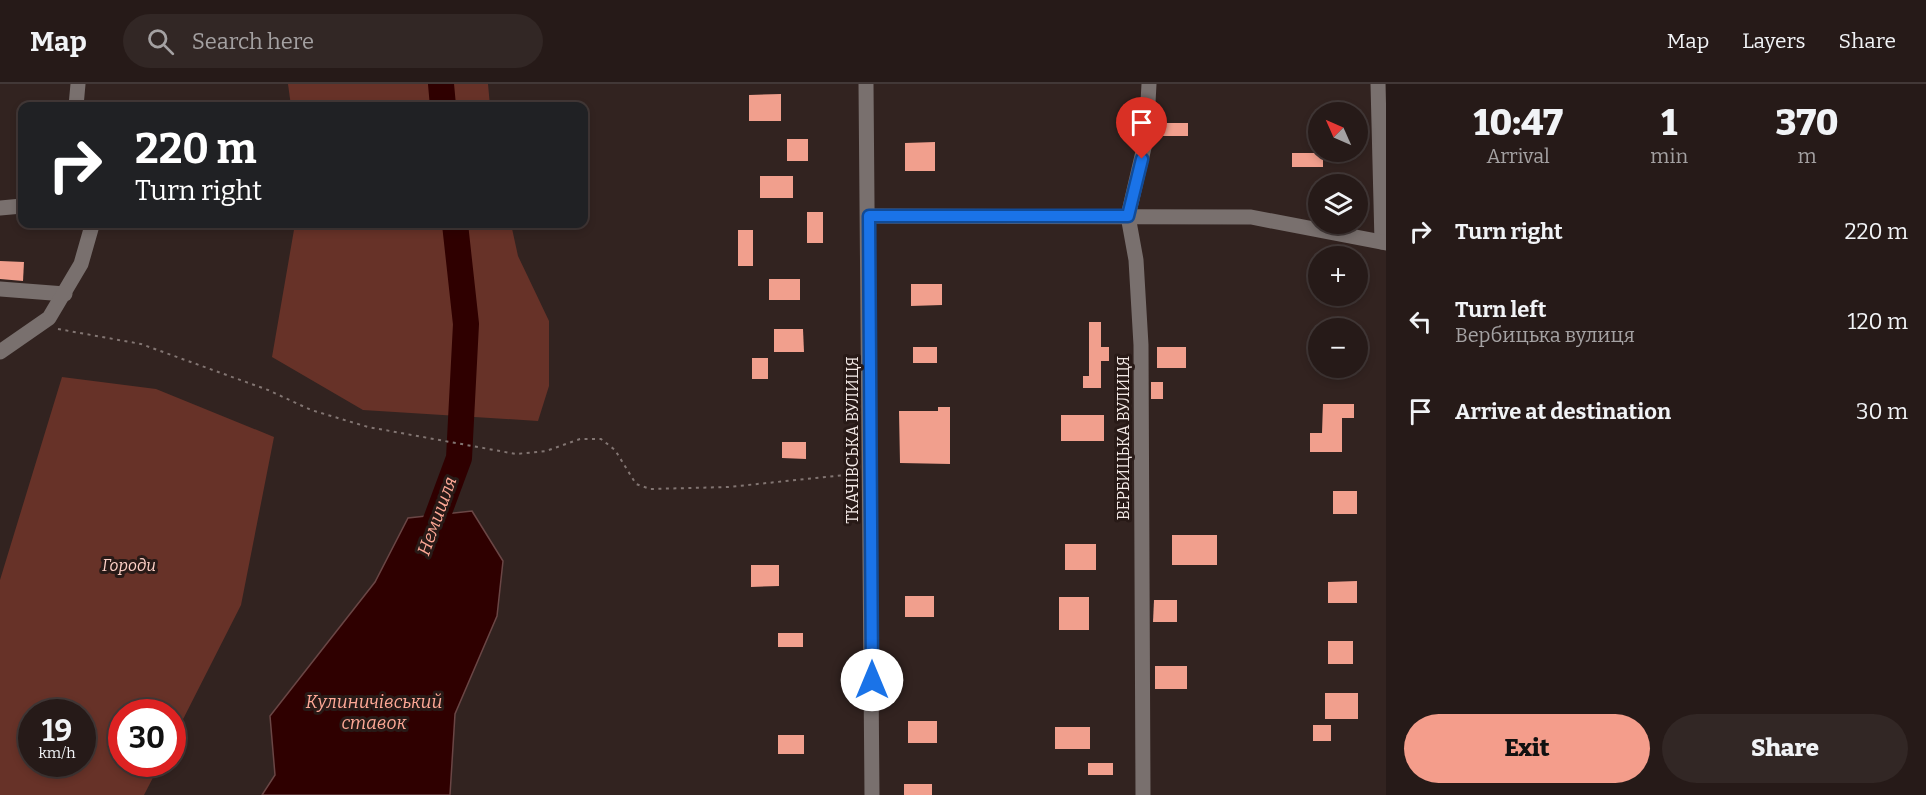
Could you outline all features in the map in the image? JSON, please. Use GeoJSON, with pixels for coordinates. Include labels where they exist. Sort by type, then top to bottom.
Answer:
{"type":"FeatureCollection","features":[{"type":"Feature","properties":{"kind":"street"},"geometry":{"type":"LineString","coordinates":[[76,102],[78,84]]}},
{"type":"Feature","properties":{"kind":"street","name":"ТКАЧІВСЬКА ВУЛИЦЯ"},"geometry":{"type":"LineString","coordinates":[[866,84],[869,216],[872,795]]}},
{"type":"Feature","properties":{"kind":"street","name":"ВЕРБИЦЬКА ВУЛИЦЯ"},"geometry":{"type":"LineString","coordinates":[[1143,795],[1141,345],[1136,260],[1128,216],[1146,139],[1149,84]]}},
{"type":"Feature","properties":{"kind":"street"},"geometry":{"type":"LineString","coordinates":[[869,216],[1251,217],[1384,243],[1378,84]]}},
{"type":"Feature","properties":{"kind":"street"},"geometry":{"type":"LineString","coordinates":[[0,208],[18,206]]}},
{"type":"Feature","properties":{"kind":"street"},"geometry":{"type":"LineString","coordinates":[[0,352],[49,318],[81,264],[91,228]]}},
{"type":"Feature","properties":{"kind":"street"},"geometry":{"type":"LineString","coordinates":[[0,289],[65,294]]}},
{"type":"Feature","properties":{"kind":"path"},"geometry":{"type":"LineString","coordinates":[[37,326],[88,332],[141,344],[268,390],[311,410],[368,427],[516,454],[546,451],[580,439],[601,439],[615,450],[636,484],[650,489],[728,487],[871,474]]}},
{"type":"Feature","properties":{"kind":"green space"},"geometry":{"type":"Polygon","coordinates":[[[288,84],[488,84],[490,102],[290,102],[288,84]]]}},
{"type":"Feature","properties":{"kind":"green space"},"geometry":{"type":"Polygon","coordinates":[[[294,228],[512,228],[518,256],[549,321],[549,386],[538,421],[363,410],[272,357],[294,228]]]}},
{"type":"Feature","properties":{"kind":"green space","name":"Городи"},"geometry":{"type":"Polygon","coordinates":[[[62,377],[156,389],[274,437],[241,605],[186,713],[186,699],[108,699],[108,777],[153,777],[144,795],[0,795],[0,580],[62,377]]]}},
{"type":"Feature","properties":{"kind":"water","name":"Кулиничівський ставок"},"geometry":{"type":"Polygon","coordinates":[[[472,511],[503,561],[497,616],[455,714],[450,795],[262,795],[275,775],[270,716],[375,582],[408,518],[472,511]]]}},
{"type":"Feature","properties":{"kind":"building"},"geometry":{"type":"Polygon","coordinates":[[[781,94],[781,121],[749,121],[749,95],[781,94]]]}},
{"type":"Feature","properties":{"kind":"building"},"geometry":{"type":"Polygon","coordinates":[[[1157,123],[1188,123],[1188,136],[1156,136],[1157,123]]]}},
{"type":"Feature","properties":{"kind":"building"},"geometry":{"type":"Polygon","coordinates":[[[787,139],[808,139],[808,161],[787,161],[787,139]]]}},
{"type":"Feature","properties":{"kind":"building"},"geometry":{"type":"Polygon","coordinates":[[[935,142],[935,171],[905,171],[905,143],[935,142]]]}},
{"type":"Feature","properties":{"kind":"building"},"geometry":{"type":"Polygon","coordinates":[[[1292,153],[1308,153],[1308,162],[1323,162],[1323,167],[1292,167],[1292,153]]]}},
{"type":"Feature","properties":{"kind":"building"},"geometry":{"type":"Polygon","coordinates":[[[760,176],[793,176],[793,198],[760,198],[760,176]]]}},
{"type":"Feature","properties":{"kind":"building"},"geometry":{"type":"Polygon","coordinates":[[[807,212],[823,212],[823,243],[807,243],[807,212]]]}},
{"type":"Feature","properties":{"kind":"building"},"geometry":{"type":"Polygon","coordinates":[[[738,230],[753,230],[753,266],[738,266],[738,230]]]}},
{"type":"Feature","properties":{"kind":"building"},"geometry":{"type":"Polygon","coordinates":[[[0,261],[24,262],[23,281],[0,279],[0,261]]]}},
{"type":"Feature","properties":{"kind":"building"},"geometry":{"type":"Polygon","coordinates":[[[769,279],[800,279],[800,300],[769,300],[769,279]]]}},
{"type":"Feature","properties":{"kind":"building"},"geometry":{"type":"Polygon","coordinates":[[[911,284],[942,284],[942,305],[911,306],[911,284]]]}},
{"type":"Feature","properties":{"kind":"building"},"geometry":{"type":"Polygon","coordinates":[[[1089,322],[1101,322],[1101,347],[1109,347],[1109,361],[1101,361],[1101,388],[1083,388],[1083,376],[1089,376],[1089,322]]]}},
{"type":"Feature","properties":{"kind":"building"},"geometry":{"type":"Polygon","coordinates":[[[774,329],[803,329],[804,352],[774,352],[774,329]]]}},
{"type":"Feature","properties":{"kind":"building"},"geometry":{"type":"Polygon","coordinates":[[[913,347],[937,347],[937,363],[913,363],[913,347]]]}},
{"type":"Feature","properties":{"kind":"building"},"geometry":{"type":"Polygon","coordinates":[[[1157,347],[1186,347],[1186,368],[1157,368],[1157,347]]]}},
{"type":"Feature","properties":{"kind":"building"},"geometry":{"type":"Polygon","coordinates":[[[752,358],[768,358],[768,379],[752,379],[752,358]]]}},
{"type":"Feature","properties":{"kind":"building"},"geometry":{"type":"Polygon","coordinates":[[[1151,382],[1163,382],[1163,399],[1151,399],[1151,382]]]}},
{"type":"Feature","properties":{"kind":"building"},"geometry":{"type":"Polygon","coordinates":[[[1323,404],[1354,404],[1354,418],[1342,418],[1342,452],[1310,452],[1310,433],[1322,433],[1323,404]]]}},
{"type":"Feature","properties":{"kind":"building"},"geometry":{"type":"Polygon","coordinates":[[[938,407],[950,407],[950,464],[900,463],[899,411],[938,411],[938,407]]]}},
{"type":"Feature","properties":{"kind":"building"},"geometry":{"type":"Polygon","coordinates":[[[1061,415],[1104,415],[1104,441],[1061,441],[1061,415]]]}},
{"type":"Feature","properties":{"kind":"building"},"geometry":{"type":"Polygon","coordinates":[[[782,442],[806,442],[806,459],[782,458],[782,442]]]}},
{"type":"Feature","properties":{"kind":"building"},"geometry":{"type":"Polygon","coordinates":[[[1333,491],[1357,491],[1357,514],[1333,514],[1333,491]]]}},
{"type":"Feature","properties":{"kind":"building"},"geometry":{"type":"Polygon","coordinates":[[[1172,535],[1217,535],[1217,565],[1172,565],[1172,535]]]}},
{"type":"Feature","properties":{"kind":"building"},"geometry":{"type":"Polygon","coordinates":[[[1065,544],[1096,544],[1096,570],[1065,570],[1065,544]]]}},
{"type":"Feature","properties":{"kind":"building"},"geometry":{"type":"Polygon","coordinates":[[[751,565],[779,565],[779,586],[751,587],[751,565]]]}},
{"type":"Feature","properties":{"kind":"building"},"geometry":{"type":"Polygon","coordinates":[[[1357,581],[1357,603],[1328,603],[1328,582],[1357,581]]]}},
{"type":"Feature","properties":{"kind":"building"},"geometry":{"type":"Polygon","coordinates":[[[905,596],[934,596],[934,617],[905,617],[905,596]]]}},
{"type":"Feature","properties":{"kind":"building"},"geometry":{"type":"Polygon","coordinates":[[[1059,597],[1089,597],[1089,630],[1059,630],[1059,597]]]}},
{"type":"Feature","properties":{"kind":"building"},"geometry":{"type":"Polygon","coordinates":[[[1154,600],[1177,600],[1177,622],[1153,622],[1154,600]]]}},
{"type":"Feature","properties":{"kind":"building"},"geometry":{"type":"Polygon","coordinates":[[[778,633],[803,633],[803,647],[778,647],[778,633]]]}},
{"type":"Feature","properties":{"kind":"building"},"geometry":{"type":"Polygon","coordinates":[[[1328,641],[1353,641],[1353,664],[1328,664],[1328,641]]]}},
{"type":"Feature","properties":{"kind":"building"},"geometry":{"type":"Polygon","coordinates":[[[1155,666],[1187,666],[1187,689],[1155,689],[1155,666]]]}},
{"type":"Feature","properties":{"kind":"building"},"geometry":{"type":"Polygon","coordinates":[[[1325,693],[1358,693],[1358,719],[1325,719],[1325,693]]]}},
{"type":"Feature","properties":{"kind":"building"},"geometry":{"type":"Polygon","coordinates":[[[908,721],[937,721],[937,743],[908,743],[908,721]]]}},
{"type":"Feature","properties":{"kind":"building"},"geometry":{"type":"Polygon","coordinates":[[[1313,725],[1331,725],[1331,741],[1313,741],[1313,725]]]}},
{"type":"Feature","properties":{"kind":"building"},"geometry":{"type":"Polygon","coordinates":[[[1055,727],[1090,727],[1090,749],[1055,749],[1055,727]]]}},
{"type":"Feature","properties":{"kind":"building"},"geometry":{"type":"Polygon","coordinates":[[[778,735],[804,735],[804,754],[778,754],[778,735]]]}},
{"type":"Feature","properties":{"kind":"building"},"geometry":{"type":"Polygon","coordinates":[[[1088,763],[1113,763],[1113,775],[1088,775],[1088,763]]]}},
{"type":"Feature","properties":{"kind":"building"},"geometry":{"type":"Polygon","coordinates":[[[904,784],[932,784],[932,795],[904,795],[904,784]]]}},
{"type":"Feature","properties":{"kind":"waterway","name":"Немишля"},"geometry":{"type":"LineString","coordinates":[[441,84],[443,102]]}},
{"type":"Feature","properties":{"kind":"waterway","name":"Немишля"},"geometry":{"type":"LineString","coordinates":[[426,547],[459,458],[466,324],[455,228]]}},
{"type":"Feature","properties":{"kind":"route"},"geometry":{"type":"LineString","coordinates":[[872,680],[869,216],[1128,216],[1142,159]]}}]}
